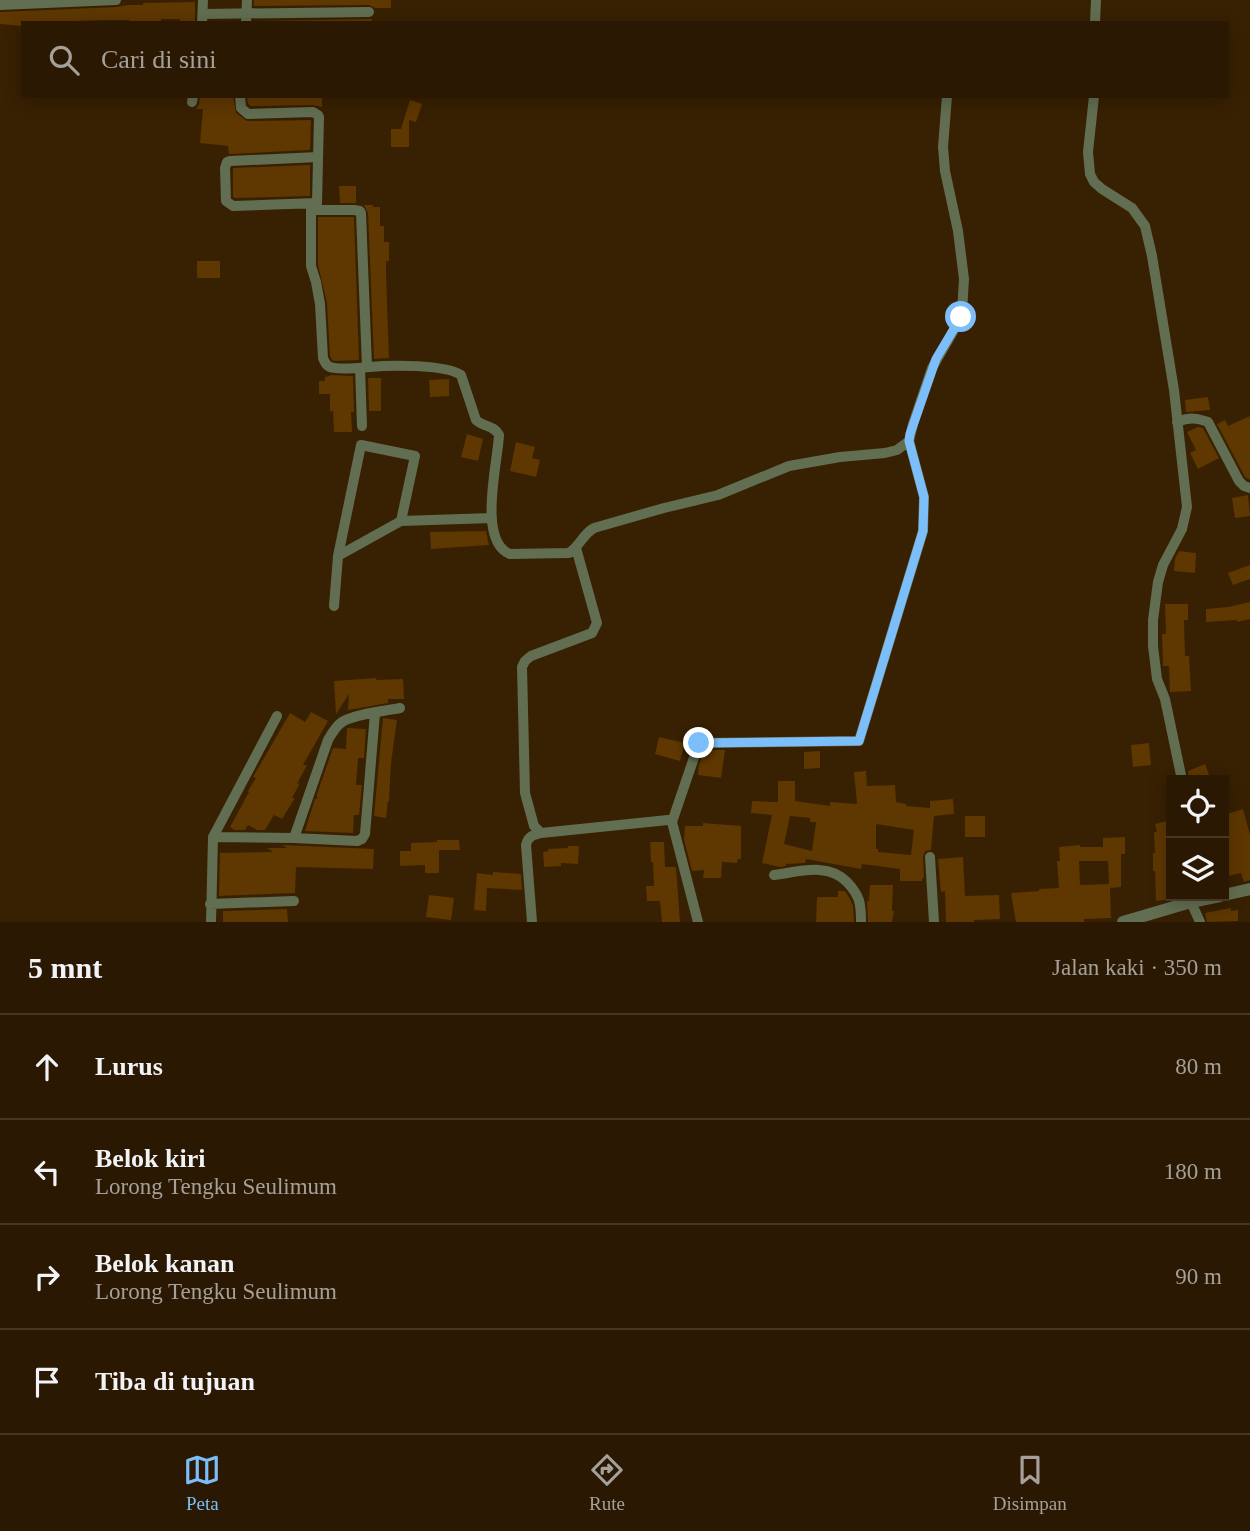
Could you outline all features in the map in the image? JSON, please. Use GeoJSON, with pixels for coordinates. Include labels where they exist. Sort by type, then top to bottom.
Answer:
{"type":"FeatureCollection","features":[{"type":"Feature","properties":{"kind":"street"},"geometry":{"type":"LineString","coordinates":[[0,5],[18,2],[116,0]]}},
{"type":"Feature","properties":{"kind":"street"},"geometry":{"type":"LineString","coordinates":[[203,0],[203,18],[369,12]]}},
{"type":"Feature","properties":{"kind":"street"},"geometry":{"type":"LineString","coordinates":[[247,0],[247,18]]}},
{"type":"Feature","properties":{"kind":"street"},"geometry":{"type":"LineString","coordinates":[[1095,21],[1096,0]]}},
{"type":"Feature","properties":{"kind":"street"},"geometry":{"type":"LineString","coordinates":[[240,98],[241,108],[248,114],[318,114],[320,132],[311,267],[320,304],[323,358],[330,367],[406,366],[446,370],[461,375],[476,420],[499,435],[492,486],[492,518],[500,548],[506,552],[569,554],[586,533],[594,528],[718,495],[789,466],[885,453],[897,450],[909,441]]}},
{"type":"Feature","properties":{"kind":"street"},"geometry":{"type":"LineString","coordinates":[[698,922],[672,822],[699,743],[859,741],[923,531],[924,497],[909,441],[932,368],[962,312],[964,279],[958,231],[945,172],[943,148],[947,98]]}},
{"type":"Feature","properties":{"kind":"street"},"geometry":{"type":"LineString","coordinates":[[1094,98],[1088,152],[1090,174],[1102,189],[1132,208],[1145,226],[1172,380],[1187,512],[1182,529],[1163,565],[1156,589],[1153,646],[1157,679],[1181,775]]}},
{"type":"Feature","properties":{"kind":"street"},"geometry":{"type":"LineString","coordinates":[[318,157],[227,162],[226,201],[233,206],[314,207],[360,211],[364,367],[362,426]]}},
{"type":"Feature","properties":{"kind":"street"},"geometry":{"type":"LineString","coordinates":[[1177,422],[1198,418],[1209,422],[1239,481],[1249,488]]}},
{"type":"Feature","properties":{"kind":"street"},"geometry":{"type":"LineString","coordinates":[[334,606],[338,556],[361,445],[415,456],[401,521]]}},
{"type":"Feature","properties":{"kind":"street"},"geometry":{"type":"LineString","coordinates":[[897,450],[914,460]]}},
{"type":"Feature","properties":{"kind":"street"},"geometry":{"type":"LineString","coordinates":[[338,556],[401,521],[492,518]]}},
{"type":"Feature","properties":{"kind":"street"},"geometry":{"type":"LineString","coordinates":[[541,833],[534,826],[525,793],[522,667],[531,656],[595,630],[597,622],[576,548]]}},
{"type":"Feature","properties":{"kind":"street"},"geometry":{"type":"LineString","coordinates":[[294,838],[328,740],[340,723],[400,708]]}},
{"type":"Feature","properties":{"kind":"street"},"geometry":{"type":"LineString","coordinates":[[213,837],[362,839],[365,834],[375,713]]}},
{"type":"Feature","properties":{"kind":"street"},"geometry":{"type":"LineString","coordinates":[[211,922],[213,837],[277,716]]}},
{"type":"Feature","properties":{"kind":"street"},"geometry":{"type":"LineString","coordinates":[[532,922],[526,845],[531,836],[668,820],[672,822]]}},
{"type":"Feature","properties":{"kind":"street"},"geometry":{"type":"LineString","coordinates":[[930,857],[934,922]]}},
{"type":"Feature","properties":{"kind":"street"},"geometry":{"type":"LineString","coordinates":[[774,875],[806,870],[834,873],[843,878],[859,898],[861,922]]}},
{"type":"Feature","properties":{"kind":"street"},"geometry":{"type":"LineString","coordinates":[[1229,894],[1250,889]]}},
{"type":"Feature","properties":{"kind":"street"},"geometry":{"type":"LineString","coordinates":[[210,904],[294,901]]}},
{"type":"Feature","properties":{"kind":"street"},"geometry":{"type":"LineString","coordinates":[[1123,922],[1185,901]]}},
{"type":"Feature","properties":{"kind":"street"},"geometry":{"type":"LineString","coordinates":[[1192,901],[1200,922]]}},
{"type":"Feature","properties":{"kind":"building"},"geometry":{"type":"Polygon","coordinates":[[[254,0],[391,0],[391,8],[375,8],[369,5],[254,6],[254,0]]]}},
{"type":"Feature","properties":{"kind":"building"},"geometry":{"type":"Polygon","coordinates":[[[195,2],[195,21],[21,21],[21,26],[0,24],[0,12],[116,7],[143,3],[195,2]]]}},
{"type":"Feature","properties":{"kind":"building"},"geometry":{"type":"Polygon","coordinates":[[[372,19],[372,21],[254,21],[372,19]]]}},
{"type":"Feature","properties":{"kind":"building"},"geometry":{"type":"Polygon","coordinates":[[[200,98],[233,98],[236,113],[247,121],[311,120],[310,150],[229,154],[228,146],[200,143],[203,109],[196,109],[200,98]]]}},
{"type":"Feature","properties":{"kind":"building"},"geometry":{"type":"Polygon","coordinates":[[[247,98],[322,98],[322,107],[248,104],[247,98]]]}},
{"type":"Feature","properties":{"kind":"building"},"geometry":{"type":"Polygon","coordinates":[[[410,100],[422,104],[416,122],[409,120],[409,147],[391,147],[391,129],[401,129],[410,100]]]}},
{"type":"Feature","properties":{"kind":"building"},"geometry":{"type":"Polygon","coordinates":[[[310,165],[310,196],[233,197],[233,168],[310,165]]]}},
{"type":"Feature","properties":{"kind":"building"},"geometry":{"type":"Polygon","coordinates":[[[339,186],[356,186],[356,203],[340,203],[339,186]]]}},
{"type":"Feature","properties":{"kind":"building"},"geometry":{"type":"Polygon","coordinates":[[[364,205],[380,207],[380,226],[384,226],[384,242],[389,242],[386,275],[389,358],[374,359],[368,213],[364,205]]]}},
{"type":"Feature","properties":{"kind":"building"},"geometry":{"type":"Polygon","coordinates":[[[318,217],[354,217],[359,360],[335,361],[330,356],[327,303],[318,265],[318,217]]]}},
{"type":"Feature","properties":{"kind":"building"},"geometry":{"type":"Polygon","coordinates":[[[197,261],[220,261],[220,278],[197,278],[197,261]]]}},
{"type":"Feature","properties":{"kind":"building"},"geometry":{"type":"Polygon","coordinates":[[[353,376],[352,432],[334,432],[330,394],[319,394],[319,381],[325,381],[325,377],[353,376]]]}},
{"type":"Feature","properties":{"kind":"building"},"geometry":{"type":"Polygon","coordinates":[[[368,378],[381,378],[381,411],[369,411],[368,378]]]}},
{"type":"Feature","properties":{"kind":"building"},"geometry":{"type":"Polygon","coordinates":[[[449,379],[449,396],[430,397],[429,380],[449,379]]]}},
{"type":"Feature","properties":{"kind":"building"},"geometry":{"type":"Polygon","coordinates":[[[1208,397],[1210,410],[1186,412],[1185,400],[1208,397]]]}},
{"type":"Feature","properties":{"kind":"building"},"geometry":{"type":"Polygon","coordinates":[[[1250,416],[1250,480],[1245,477],[1217,424],[1225,420],[1228,426],[1250,416]]]}},
{"type":"Feature","properties":{"kind":"building"},"geometry":{"type":"Polygon","coordinates":[[[1198,427],[1203,428],[1219,458],[1198,469],[1190,453],[1196,450],[1187,432],[1198,427]]]}},
{"type":"Feature","properties":{"kind":"building"},"geometry":{"type":"Polygon","coordinates":[[[467,434],[483,439],[478,461],[461,457],[467,434]]]}},
{"type":"Feature","properties":{"kind":"building"},"geometry":{"type":"Polygon","coordinates":[[[516,442],[535,447],[532,458],[540,460],[536,477],[510,471],[516,442]]]}},
{"type":"Feature","properties":{"kind":"building"},"geometry":{"type":"Polygon","coordinates":[[[1248,495],[1250,516],[1235,518],[1232,498],[1248,495]]]}},
{"type":"Feature","properties":{"kind":"building"},"geometry":{"type":"Polygon","coordinates":[[[486,531],[489,545],[431,549],[430,532],[486,531]]]}},
{"type":"Feature","properties":{"kind":"building"},"geometry":{"type":"Polygon","coordinates":[[[1179,551],[1196,553],[1195,573],[1174,571],[1179,551]]]}},
{"type":"Feature","properties":{"kind":"building"},"geometry":{"type":"Polygon","coordinates":[[[1250,565],[1250,579],[1233,585],[1228,573],[1250,565]]]}},
{"type":"Feature","properties":{"kind":"building"},"geometry":{"type":"Polygon","coordinates":[[[1250,602],[1250,619],[1237,622],[1206,622],[1206,609],[1250,602]]]}},
{"type":"Feature","properties":{"kind":"building"},"geometry":{"type":"Polygon","coordinates":[[[1165,604],[1188,604],[1188,620],[1184,620],[1185,656],[1189,656],[1191,691],[1170,692],[1169,666],[1163,666],[1165,604]]]}},
{"type":"Feature","properties":{"kind":"building"},"geometry":{"type":"Polygon","coordinates":[[[403,679],[404,699],[388,699],[388,703],[348,710],[349,694],[336,714],[334,681],[403,679]]]}},
{"type":"Feature","properties":{"kind":"building"},"geometry":{"type":"Polygon","coordinates":[[[311,712],[328,721],[303,765],[307,765],[292,798],[295,798],[282,819],[274,815],[265,830],[257,830],[248,825],[245,830],[234,830],[230,827],[256,778],[253,777],[290,713],[305,722],[311,712]]]}},
{"type":"Feature","properties":{"kind":"building"},"geometry":{"type":"Polygon","coordinates":[[[383,718],[397,720],[386,818],[374,816],[383,718]]]}},
{"type":"Feature","properties":{"kind":"building"},"geometry":{"type":"Polygon","coordinates":[[[347,728],[366,729],[364,758],[358,758],[356,785],[362,785],[359,815],[354,815],[353,833],[305,831],[333,748],[346,749],[347,728]]]}},
{"type":"Feature","properties":{"kind":"building"},"geometry":{"type":"Polygon","coordinates":[[[659,737],[685,743],[680,761],[655,754],[659,737]]]}},
{"type":"Feature","properties":{"kind":"building"},"geometry":{"type":"Polygon","coordinates":[[[1149,743],[1151,765],[1133,767],[1131,745],[1149,743]]]}},
{"type":"Feature","properties":{"kind":"building"},"geometry":{"type":"Polygon","coordinates":[[[704,750],[725,750],[721,778],[698,775],[704,750]]]}},
{"type":"Feature","properties":{"kind":"building"},"geometry":{"type":"Polygon","coordinates":[[[820,751],[820,768],[804,769],[804,752],[820,751]]]}},
{"type":"Feature","properties":{"kind":"building"},"geometry":{"type":"Polygon","coordinates":[[[1205,764],[1209,775],[1188,775],[1188,771],[1205,764]]]}},
{"type":"Feature","properties":{"kind":"building"},"geometry":{"type":"Polygon","coordinates":[[[866,771],[867,786],[895,785],[896,802],[906,806],[930,808],[930,801],[953,799],[954,814],[934,816],[931,850],[925,851],[923,857],[922,881],[900,881],[900,869],[862,864],[861,869],[806,859],[805,863],[780,867],[762,863],[772,815],[751,813],[752,801],[778,802],[778,781],[795,781],[795,801],[830,806],[830,802],[857,804],[854,772],[866,771]],[[790,816],[784,844],[812,851],[816,822],[810,822],[810,818],[790,816]],[[876,824],[878,852],[911,855],[914,830],[876,824]]]}},
{"type":"Feature","properties":{"kind":"building"},"geometry":{"type":"Polygon","coordinates":[[[1243,809],[1250,835],[1250,880],[1244,882],[1241,873],[1229,876],[1229,813],[1243,809]]]}},
{"type":"Feature","properties":{"kind":"building"},"geometry":{"type":"Polygon","coordinates":[[[965,816],[985,816],[985,837],[965,837],[965,816]]]}},
{"type":"Feature","properties":{"kind":"building"},"geometry":{"type":"Polygon","coordinates":[[[1166,821],[1166,900],[1156,901],[1153,871],[1154,832],[1157,832],[1155,824],[1166,821]]]}},
{"type":"Feature","properties":{"kind":"building"},"geometry":{"type":"Polygon","coordinates":[[[703,823],[741,826],[741,859],[738,859],[737,863],[722,862],[721,878],[703,878],[704,870],[692,871],[684,840],[685,826],[703,826],[703,823]]]}},
{"type":"Feature","properties":{"kind":"building"},"geometry":{"type":"Polygon","coordinates":[[[1125,837],[1125,854],[1121,854],[1121,887],[1110,888],[1111,918],[1084,919],[1084,922],[1016,922],[1011,893],[1059,888],[1059,847],[1103,847],[1103,838],[1125,837]],[[1079,861],[1080,885],[1109,884],[1108,861],[1079,861]]]}},
{"type":"Feature","properties":{"kind":"building"},"geometry":{"type":"Polygon","coordinates":[[[459,840],[460,850],[439,850],[439,873],[425,873],[425,865],[400,866],[400,851],[411,851],[411,843],[459,840]]]}},
{"type":"Feature","properties":{"kind":"building"},"geometry":{"type":"Polygon","coordinates":[[[650,842],[664,842],[665,867],[676,867],[680,922],[662,922],[660,901],[647,901],[646,886],[654,886],[650,842]]]}},
{"type":"Feature","properties":{"kind":"building"},"geometry":{"type":"Polygon","coordinates":[[[282,845],[374,849],[373,869],[296,867],[295,893],[219,896],[220,853],[273,852],[267,848],[287,848],[282,845]]]}},
{"type":"Feature","properties":{"kind":"building"},"geometry":{"type":"Polygon","coordinates":[[[579,846],[578,864],[561,863],[561,866],[544,867],[543,852],[579,846]]]}},
{"type":"Feature","properties":{"kind":"building"},"geometry":{"type":"Polygon","coordinates":[[[963,857],[965,896],[999,895],[1000,919],[946,922],[945,891],[941,892],[938,859],[963,857]]]}},
{"type":"Feature","properties":{"kind":"building"},"geometry":{"type":"Polygon","coordinates":[[[493,872],[521,874],[522,890],[487,888],[486,911],[474,910],[477,873],[493,875],[493,872]]]}},
{"type":"Feature","properties":{"kind":"building"},"geometry":{"type":"Polygon","coordinates":[[[870,885],[893,885],[892,922],[868,922],[867,901],[870,885]]]}},
{"type":"Feature","properties":{"kind":"building"},"geometry":{"type":"Polygon","coordinates":[[[838,891],[845,891],[850,899],[854,922],[816,922],[817,897],[838,897],[838,891]]]}},
{"type":"Feature","properties":{"kind":"building"},"geometry":{"type":"Polygon","coordinates":[[[429,895],[454,898],[451,920],[426,917],[429,895]]]}},
{"type":"Feature","properties":{"kind":"building"},"geometry":{"type":"Polygon","coordinates":[[[1231,908],[1231,911],[1238,910],[1238,921],[1207,922],[1205,913],[1231,908]]]}},
{"type":"Feature","properties":{"kind":"building"},"geometry":{"type":"Polygon","coordinates":[[[287,909],[288,922],[223,922],[223,911],[287,909]]]}},
{"type":"Feature","properties":{"kind":"route"},"geometry":{"type":"LineString","coordinates":[[699,743],[859,741],[923,531],[924,497],[909,441],[910,434],[936,359],[961,317]]}}]}
